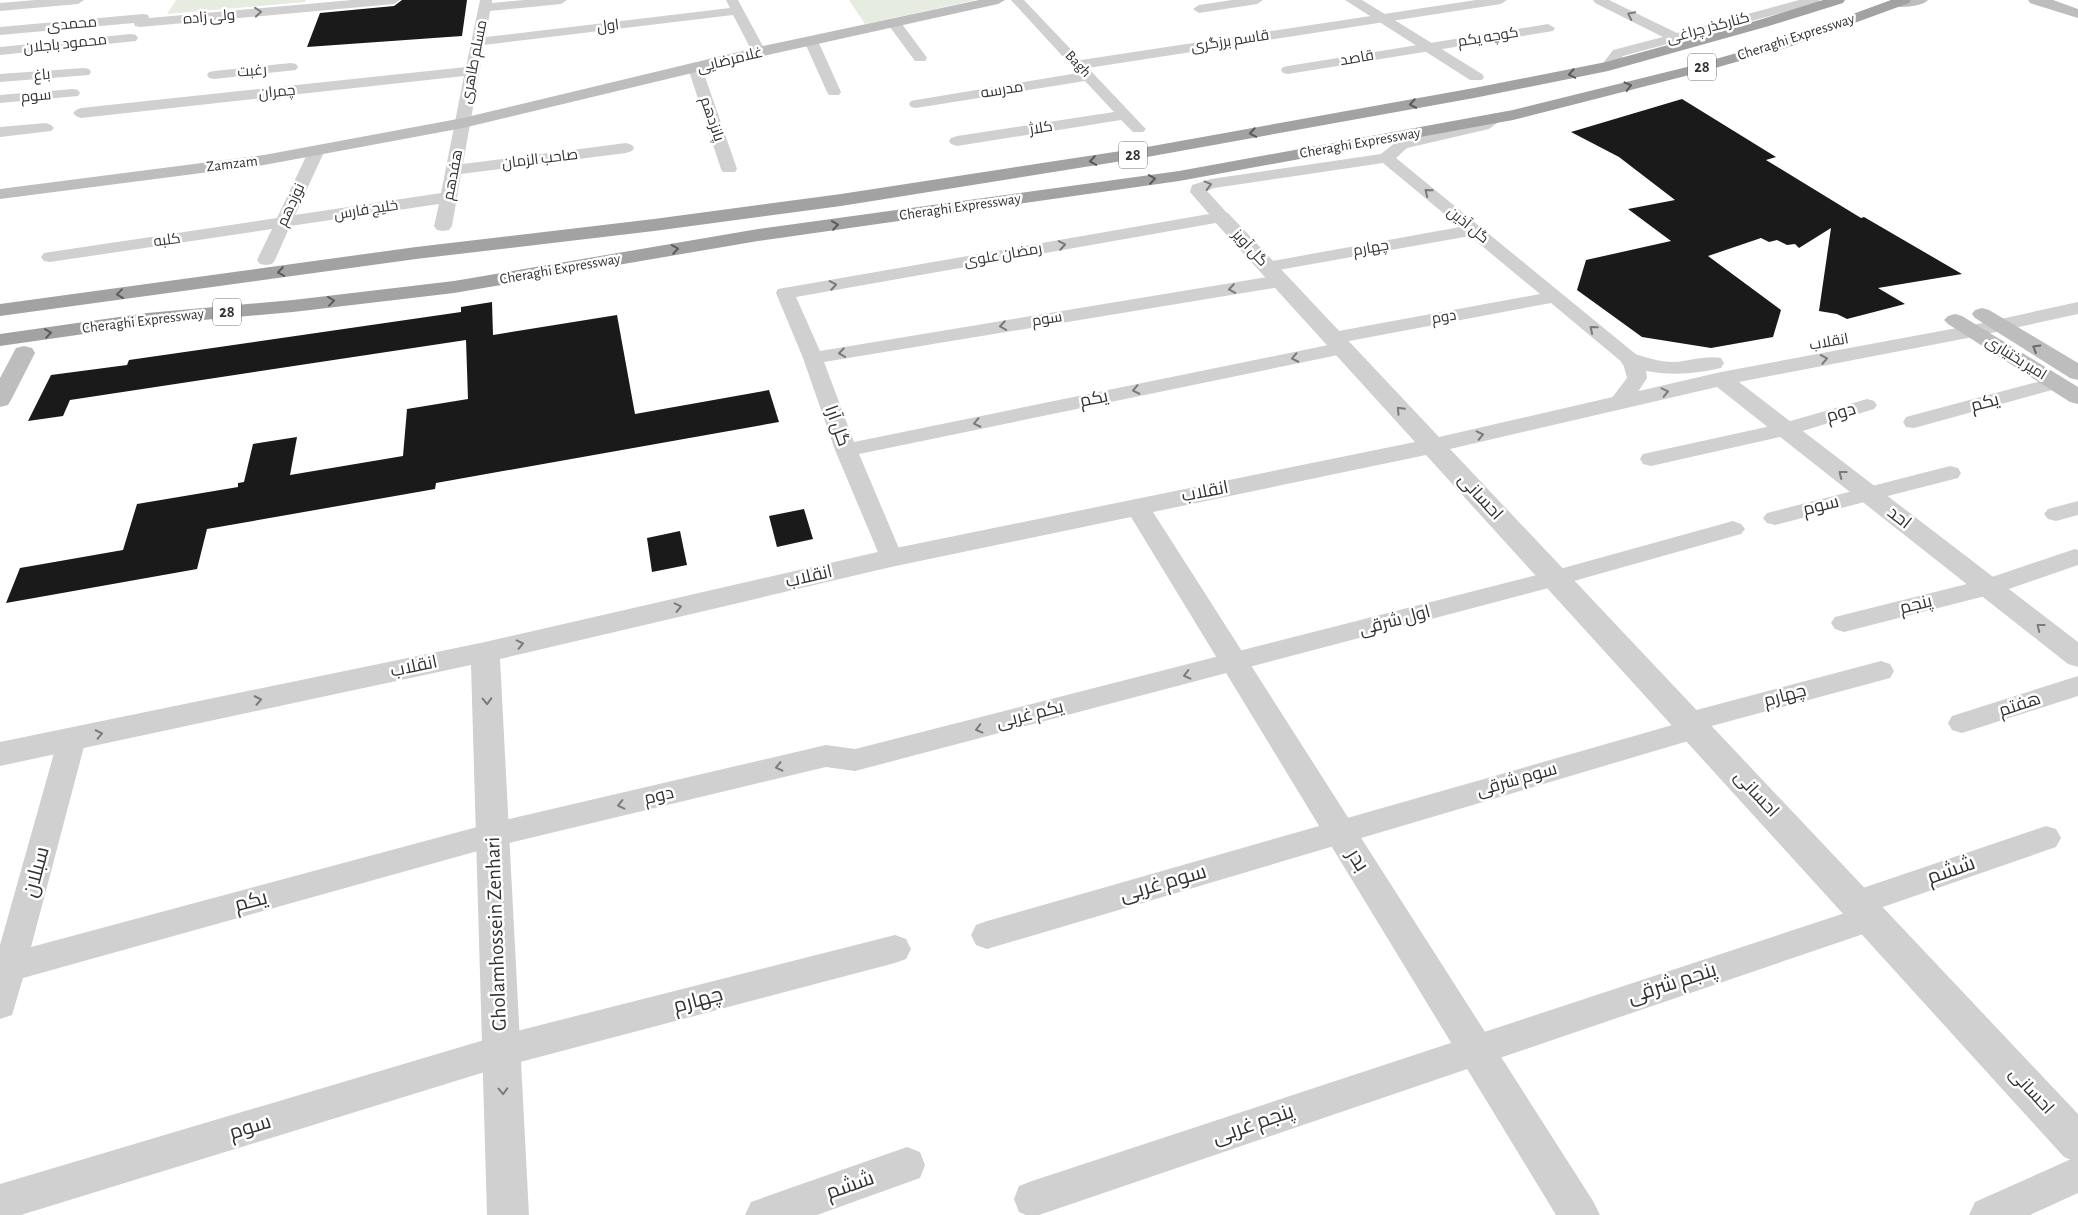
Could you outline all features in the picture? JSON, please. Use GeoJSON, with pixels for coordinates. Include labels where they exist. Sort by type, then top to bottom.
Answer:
{"type":"FeatureCollection","features":[{"type":"Feature","properties":{"kind":"highway","name":"Cheraghi Expressway"},"geometry":{"type":"LineString","coordinates":[[0,310],[528,239],[663,224],[831,201],[1147,152],[1474,93],[1608,66],[1764,23],[1838,0]]}},
{"type":"Feature","properties":{"kind":"highway","name":"Cheraghi Expressway"},"geometry":{"type":"LineString","coordinates":[[0,340],[147,319],[293,306],[454,287],[758,236],[1179,176],[1490,122],[1696,69],[1784,44],[1900,2]]}},
{"type":"Feature","properties":{"kind":"highway"},"geometry":{"type":"LineString","coordinates":[[528,239],[463,254],[450,260],[445,270],[472,274],[598,257],[647,254]]}},
{"type":"Feature","properties":{"kind":"highway"},"geometry":{"type":"LineString","coordinates":[[0,357],[293,306]]}},
{"type":"Feature","properties":{"kind":"main road","name":"غلامرضایی"},"geometry":{"type":"LineString","coordinates":[[463,123],[759,52],[998,0]]}},
{"type":"Feature","properties":{"kind":"main road"},"geometry":{"type":"LineString","coordinates":[[1900,2],[1922,0]]}},
{"type":"Feature","properties":{"kind":"main road"},"geometry":{"type":"LineString","coordinates":[[2035,0],[2078,14]]}},
{"type":"Feature","properties":{"kind":"main road"},"geometry":{"type":"LineString","coordinates":[[2064,0],[2078,5]]}},
{"type":"Feature","properties":{"kind":"main road","name":"Zamzam"},"geometry":{"type":"LineString","coordinates":[[0,194],[264,160],[463,123]]}},
{"type":"Feature","properties":{"kind":"main road","name":"امیر بختیاری"},"geometry":{"type":"LineString","coordinates":[[1978,323],[2078,373]]}},
{"type":"Feature","properties":{"kind":"main road","name":"امیر بختیاری"},"geometry":{"type":"LineString","coordinates":[[1978,323],[2056,383],[2078,397]]}},
{"type":"Feature","properties":{"kind":"main road"},"geometry":{"type":"LineString","coordinates":[[0,400],[24,353]]}},
{"type":"Feature","properties":{"kind":"street"},"geometry":{"type":"LineString","coordinates":[[0,7],[78,0]]}},
{"type":"Feature","properties":{"kind":"street","name":"ولی زاده"},"geometry":{"type":"LineString","coordinates":[[144,16],[394,0]]}},
{"type":"Feature","properties":{"kind":"street"},"geometry":{"type":"LineString","coordinates":[[485,4],[561,0]]}},
{"type":"Feature","properties":{"kind":"street","name":"Bagh"},"geometry":{"type":"LineString","coordinates":[[1017,0],[1138,128]]}},
{"type":"Feature","properties":{"kind":"street"},"geometry":{"type":"LineString","coordinates":[[1199,9],[1257,0]]}},
{"type":"Feature","properties":{"kind":"street"},"geometry":{"type":"LineString","coordinates":[[1352,0],[1476,77]]}},
{"type":"Feature","properties":{"kind":"street","name":"قاسم برزگری"},"geometry":{"type":"LineString","coordinates":[[1079,65],[1501,0]]}},
{"type":"Feature","properties":{"kind":"street"},"geometry":{"type":"LineString","coordinates":[[1599,0],[1669,34]]}},
{"type":"Feature","properties":{"kind":"street","name":"کنارکذر چراغی"},"geometry":{"type":"LineString","coordinates":[[1608,66],[1618,53],[1669,34],[1814,0]]}},
{"type":"Feature","properties":{"kind":"street","name":"مسلم طاهری"},"geometry":{"type":"LineString","coordinates":[[463,123],[485,4]]}},
{"type":"Feature","properties":{"kind":"street"},"geometry":{"type":"LineString","coordinates":[[735,5],[759,52]]}},
{"type":"Feature","properties":{"kind":"street","name":"اول"},"geometry":{"type":"LineString","coordinates":[[478,42],[735,5]]}},
{"type":"Feature","properties":{"kind":"street","name":"محمدی"},"geometry":{"type":"LineString","coordinates":[[0,31],[144,16]]}},
{"type":"Feature","properties":{"kind":"street"},"geometry":{"type":"LineString","coordinates":[[894,23],[920,58]]}},
{"type":"Feature","properties":{"kind":"street","name":"کوچه یکم"},"geometry":{"type":"LineString","coordinates":[[1427,47],[1548,28]]}},
{"type":"Feature","properties":{"kind":"street","name":"محمود باجلان"},"geometry":{"type":"LineString","coordinates":[[0,51],[131,38]]}},
{"type":"Feature","properties":{"kind":"street"},"geometry":{"type":"LineString","coordinates":[[811,41],[834,92]]}},
{"type":"Feature","properties":{"kind":"street","name":"قاصد"},"geometry":{"type":"LineString","coordinates":[[1288,70],[1427,47]]}},
{"type":"Feature","properties":{"kind":"street","name":"رغبت"},"geometry":{"type":"LineString","coordinates":[[214,75],[292,64],[282,92]]}},
{"type":"Feature","properties":{"kind":"street","name":"پانزدهم"},"geometry":{"type":"LineString","coordinates":[[695,68],[729,169]]}},
{"type":"Feature","properties":{"kind":"street","name":"چمران"},"geometry":{"type":"LineString","coordinates":[[81,113],[472,71]]}},
{"type":"Feature","properties":{"kind":"street","name":"باغ"},"geometry":{"type":"LineString","coordinates":[[5,74],[84,72]]}},
{"type":"Feature","properties":{"kind":"street","name":"مدرسه"},"geometry":{"type":"LineString","coordinates":[[916,104],[1089,76]]}},
{"type":"Feature","properties":{"kind":"street","name":"سوم"},"geometry":{"type":"LineString","coordinates":[[0,98],[73,92]]}},
{"type":"Feature","properties":{"kind":"street","name":"کلاژ"},"geometry":{"type":"LineString","coordinates":[[957,141],[1126,115]]}},
{"type":"Feature","properties":{"kind":"street"},"geometry":{"type":"LineString","coordinates":[[1386,158],[1402,145],[1490,122]]}},
{"type":"Feature","properties":{"kind":"street","name":"هفدهم"},"geometry":{"type":"LineString","coordinates":[[443,226],[463,123]]}},
{"type":"Feature","properties":{"kind":"street"},"geometry":{"type":"LineString","coordinates":[[0,132],[46,128]]}},
{"type":"Feature","properties":{"kind":"street","name":"صاحب الزمان"},"geometry":{"type":"LineString","coordinates":[[454,170],[626,148]]}},
{"type":"Feature","properties":{"kind":"street","name":"نوزدهم"},"geometry":{"type":"LineString","coordinates":[[266,260],[317,150]]}},
{"type":"Feature","properties":{"kind":"street","name":"گل آویز"},"geometry":{"type":"LineString","coordinates":[[1386,158],[1211,184],[1198,189],[1198,192],[1433,446]]}},
{"type":"Feature","properties":{"kind":"street","name":"گل آذین"},"geometry":{"type":"LineString","coordinates":[[1386,158],[1631,360]]}},
{"type":"Feature","properties":{"kind":"street","name":"خلیج فارس"},"geometry":{"type":"LineString","coordinates":[[283,222],[449,197]]}},
{"type":"Feature","properties":{"kind":"street","name":"رمضان علوی"},"geometry":{"type":"LineString","coordinates":[[785,293],[1221,217]]}},
{"type":"Feature","properties":{"kind":"street","name":"کلبه"},"geometry":{"type":"LineString","coordinates":[[50,257],[283,222]]}},
{"type":"Feature","properties":{"kind":"street","name":"چهارم"},"geometry":{"type":"LineString","coordinates":[[1274,274],[1474,230]]}},
{"type":"Feature","properties":{"kind":"street","name":"سوم"},"geometry":{"type":"LineString","coordinates":[[813,358],[1274,274]]}},
{"type":"Feature","properties":{"kind":"street","name":"گل آرا"},"geometry":{"type":"LineString","coordinates":[[785,293],[813,358],[846,450],[890,558]]}},
{"type":"Feature","properties":{"kind":"street","name":"انقلاب"},"geometry":{"type":"LineString","coordinates":[[0,754],[485,652],[890,558],[1433,446],[1721,379],[1978,323],[2078,294]]}},
{"type":"Feature","properties":{"kind":"street","name":"دوم"},"geometry":{"type":"LineString","coordinates":[[1338,343],[1555,297]]}},
{"type":"Feature","properties":{"kind":"street","name":"انقلاب"},"geometry":{"type":"LineString","coordinates":[[1631,360],[1658,368],[1675,370],[2078,308]]}},
{"type":"Feature","properties":{"kind":"street","name":"یکم"},"geometry":{"type":"LineString","coordinates":[[846,450],[1338,343]]}},
{"type":"Feature","properties":{"kind":"street"},"geometry":{"type":"LineString","coordinates":[[1618,403],[1637,378],[1636,369],[1631,360]]}},
{"type":"Feature","properties":{"kind":"street","name":"احد"},"geometry":{"type":"LineString","coordinates":[[1721,379],[2078,657]]}},
{"type":"Feature","properties":{"kind":"street","name":"یکم"},"geometry":{"type":"LineString","coordinates":[[1914,422],[2056,383]]}},
{"type":"Feature","properties":{"kind":"street","name":"دوم"},"geometry":{"type":"LineString","coordinates":[[1785,429],[1867,405]]}},
{"type":"Feature","properties":{"kind":"street"},"geometry":{"type":"LineString","coordinates":[[1651,459],[1785,429]]}},
{"type":"Feature","properties":{"kind":"street","name":"احسانی"},"geometry":{"type":"LineString","coordinates":[[1433,446],[2078,1142]]}},
{"type":"Feature","properties":{"kind":"street"},"geometry":{"type":"LineString","coordinates":[[1868,495],[1950,473]]}},
{"type":"Feature","properties":{"kind":"street","name":"سوم"},"geometry":{"type":"LineString","coordinates":[[1775,518],[1868,495]]}},
{"type":"Feature","properties":{"kind":"street","name":"بدر"},"geometry":{"type":"LineString","coordinates":[[1137,506],[1579,1215]]}},
{"type":"Feature","properties":{"kind":"street"},"geometry":{"type":"LineString","coordinates":[[2056,514],[2078,508]]}},
{"type":"Feature","properties":{"kind":"street"},"geometry":{"type":"LineString","coordinates":[[1556,578],[1733,529]]}},
{"type":"Feature","properties":{"kind":"street"},"geometry":{"type":"LineString","coordinates":[[1988,587],[2076,557]]}},
{"type":"Feature","properties":{"kind":"street","name":"اول شرقی"},"geometry":{"type":"LineString","coordinates":[[1234,663],[1556,578]]}},
{"type":"Feature","properties":{"kind":"street","name":"پنجم"},"geometry":{"type":"LineString","coordinates":[[1844,623],[1988,587]]}},
{"type":"Feature","properties":{"kind":"street","name":"Gholamhossein Zenhari"},"geometry":{"type":"LineString","coordinates":[[485,652],[508,1215]]}},
{"type":"Feature","properties":{"kind":"street","name":"یکم غربی"},"geometry":{"type":"LineString","coordinates":[[826,756],[855,760],[1234,663]]}},
{"type":"Feature","properties":{"kind":"street","name":"چهارم"},"geometry":{"type":"LineString","coordinates":[[1692,725],[1881,670]]}},
{"type":"Feature","properties":{"kind":"street","name":"هفتم"},"geometry":{"type":"LineString","coordinates":[[1962,723],[2078,686]]}},
{"type":"Feature","properties":{"kind":"street","name":"سوم شرقی"},"geometry":{"type":"LineString","coordinates":[[1340,832],[1692,725]]}},
{"type":"Feature","properties":{"kind":"street","name":"سبلان"},"geometry":{"type":"LineString","coordinates":[[0,1004],[72,740]]}},
{"type":"Feature","properties":{"kind":"street","name":"دوم"},"geometry":{"type":"LineString","coordinates":[[492,835],[826,756]]}},
{"type":"Feature","properties":{"kind":"street","name":"سوم غربی"},"geometry":{"type":"LineString","coordinates":[[986,935],[1340,832]]}},
{"type":"Feature","properties":{"kind":"street","name":"یکم"},"geometry":{"type":"LineString","coordinates":[[10,967],[492,835]]}},
{"type":"Feature","properties":{"kind":"street","name":"ششم"},"geometry":{"type":"LineString","coordinates":[[1863,910],[2046,838]]}},
{"type":"Feature","properties":{"kind":"street","name":"پنجم شرقی"},"geometry":{"type":"LineString","coordinates":[[1475,1049],[1863,910]]}},
{"type":"Feature","properties":{"kind":"street","name":"چهارم"},"geometry":{"type":"LineString","coordinates":[[501,1051],[895,949]]}},
{"type":"Feature","properties":{"kind":"street","name":"پنجم غربی"},"geometry":{"type":"LineString","coordinates":[[1032,1199],[1475,1049]]}},
{"type":"Feature","properties":{"kind":"street","name":"سوم"},"geometry":{"type":"LineString","coordinates":[[0,1203],[501,1051]]}},
{"type":"Feature","properties":{"kind":"street","name":"ششم"},"geometry":{"type":"LineString","coordinates":[[764,1215],[907,1165]]}},
{"type":"Feature","properties":{"kind":"street"},"geometry":{"type":"LineString","coordinates":[[1988,1215],[2078,1174]]}},
{"type":"Feature","properties":{"kind":"shaded area"},"geometry":{"type":"Polygon","coordinates":[[[176,0],[306,0],[305,2],[167,14],[176,0]]]}},
{"type":"Feature","properties":{"kind":"shaded area"},"geometry":{"type":"Polygon","coordinates":[[[849,0],[976,0],[865,24],[849,0]]]}},
{"type":"Feature","properties":{"kind":"building"},"geometry":{"type":"Polygon","coordinates":[[[402,0],[467,0],[462,36],[307,47],[320,13],[394,6],[402,0]]]}},
{"type":"Feature","properties":{"kind":"building"},"geometry":{"type":"Polygon","coordinates":[[[1682,99],[1776,157],[1766,160],[1861,218],[1864,217],[1962,274],[1878,288],[1905,304],[1847,319],[1837,314],[1819,311],[1831,228],[1799,248],[1795,244],[1787,245],[1777,240],[1769,242],[1761,238],[1708,256],[1781,310],[1773,337],[1711,348],[1642,337],[1577,290],[1586,260],[1671,241],[1628,209],[1675,200],[1619,157],[1571,132],[1682,99]]]}},
{"type":"Feature","properties":{"kind":"building"},"geometry":{"type":"Polygon","coordinates":[[[492,302],[493,335],[617,315],[635,414],[769,390],[779,422],[436,483],[435,489],[207,529],[197,569],[6,603],[20,568],[123,550],[137,504],[238,487],[238,483],[244,482],[253,444],[297,437],[290,475],[403,456],[407,409],[468,399],[466,340],[70,400],[63,416],[28,421],[51,375],[127,365],[129,360],[461,312],[461,307],[492,302]]]}},
{"type":"Feature","properties":{"kind":"building"},"geometry":{"type":"Polygon","coordinates":[[[804,509],[813,539],[777,547],[769,516],[804,509]]]}},
{"type":"Feature","properties":{"kind":"building"},"geometry":{"type":"Polygon","coordinates":[[[680,531],[687,565],[652,572],[647,538],[680,531]]]}}]}
